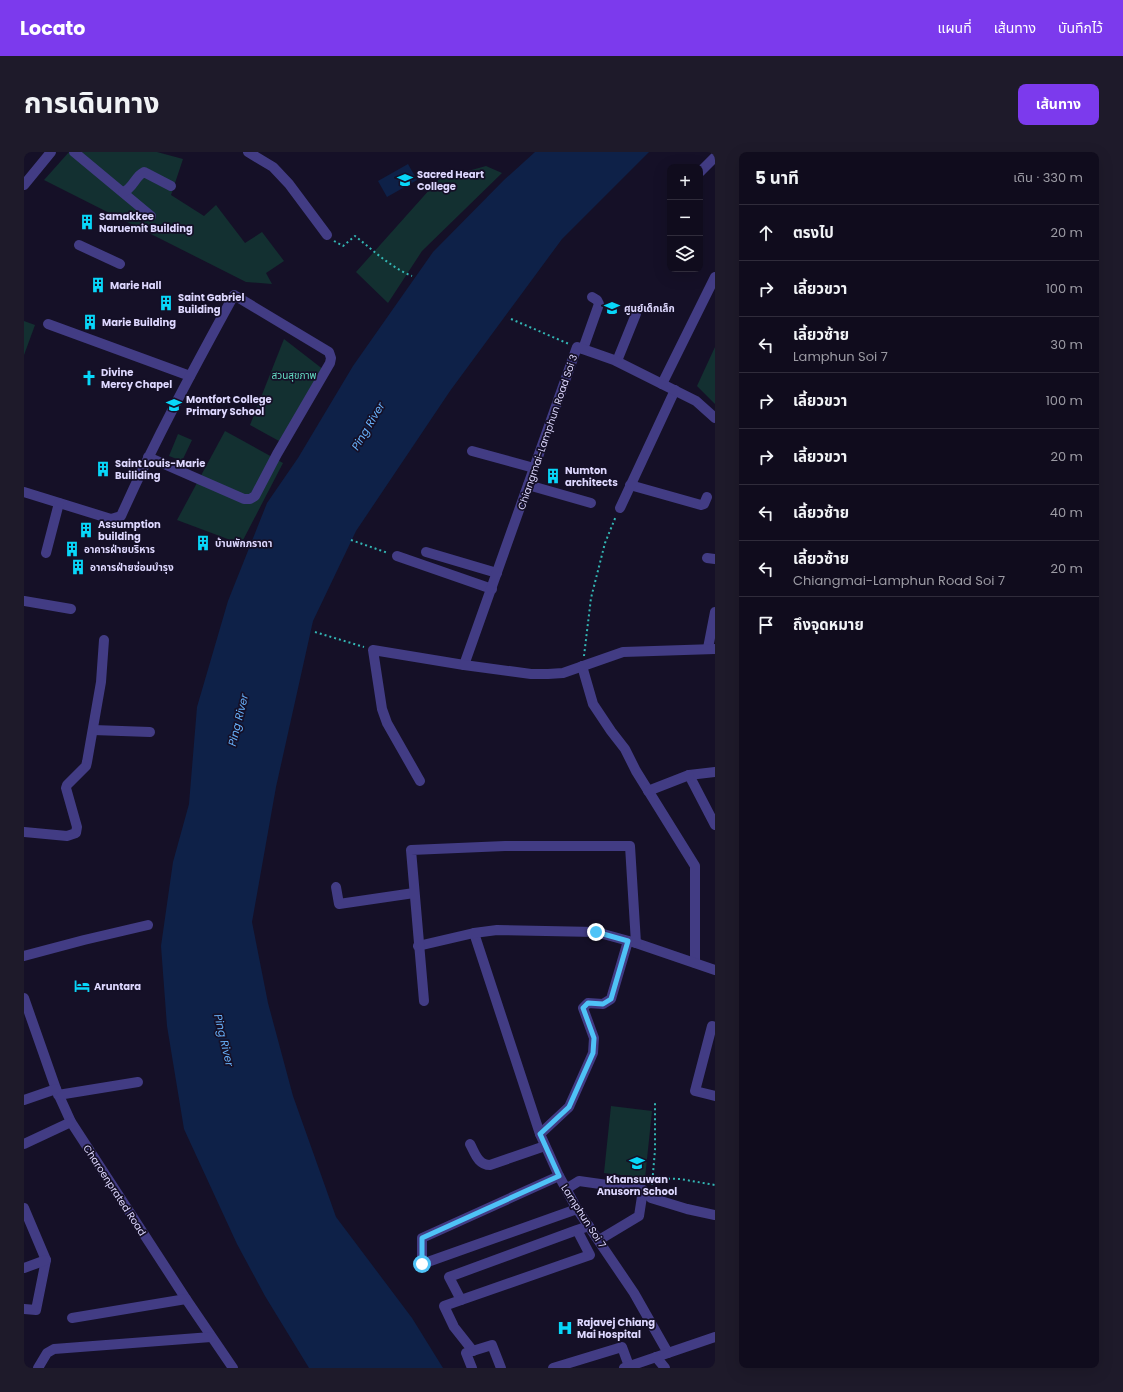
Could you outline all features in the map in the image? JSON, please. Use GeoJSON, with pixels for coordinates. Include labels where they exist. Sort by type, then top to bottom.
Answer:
{"type":"FeatureCollection","features":[{"type":"Feature","properties":{"kind":"street"},"geometry":{"type":"LineString","coordinates":[[24,185],[51,152]]}},
{"type":"Feature","properties":{"kind":"street"},"geometry":{"type":"LineString","coordinates":[[74,152],[152,216]]}},
{"type":"Feature","properties":{"kind":"street"},"geometry":{"type":"LineString","coordinates":[[248,152],[273,167],[289,184],[327,234]]}},
{"type":"Feature","properties":{"kind":"street"},"geometry":{"type":"LineString","coordinates":[[703,169],[715,157]]}},
{"type":"Feature","properties":{"kind":"street"},"geometry":{"type":"LineString","coordinates":[[123,192],[128,190],[140,174],[144,172],[171,186]]}},
{"type":"Feature","properties":{"kind":"street"},"geometry":{"type":"LineString","coordinates":[[78,245],[120,264]]}},
{"type":"Feature","properties":{"kind":"street"},"geometry":{"type":"LineString","coordinates":[[662,384],[715,277]]}},
{"type":"Feature","properties":{"kind":"street"},"geometry":{"type":"LineString","coordinates":[[24,492],[111,519],[121,516],[148,457],[234,295],[329,352],[331,358],[255,496],[250,499],[244,499],[148,457]]}},
{"type":"Feature","properties":{"kind":"street"},"geometry":{"type":"LineString","coordinates":[[580,348],[599,304],[592,296]]}},
{"type":"Feature","properties":{"kind":"street"},"geometry":{"type":"LineString","coordinates":[[617,361],[636,314]]}},
{"type":"Feature","properties":{"kind":"street"},"geometry":{"type":"LineString","coordinates":[[48,324],[190,376]]}},
{"type":"Feature","properties":{"kind":"street","name":"Chiangmai-Lamphun Road Soi 3"},"geometry":{"type":"LineString","coordinates":[[464,665],[534,468],[580,348],[617,361],[675,390],[696,401],[715,418]]}},
{"type":"Feature","properties":{"kind":"street"},"geometry":{"type":"LineString","coordinates":[[620,508],[675,390]]}},
{"type":"Feature","properties":{"kind":"street"},"geometry":{"type":"LineString","coordinates":[[472,451],[534,468]]}},
{"type":"Feature","properties":{"kind":"street"},"geometry":{"type":"LineString","coordinates":[[528,485],[591,503]]}},
{"type":"Feature","properties":{"kind":"street"},"geometry":{"type":"LineString","coordinates":[[630,485],[701,505],[704,504],[707,497]]}},
{"type":"Feature","properties":{"kind":"street"},"geometry":{"type":"LineString","coordinates":[[46,553],[59,503]]}},
{"type":"Feature","properties":{"kind":"street"},"geometry":{"type":"LineString","coordinates":[[426,552],[497,573]]}},
{"type":"Feature","properties":{"kind":"street"},"geometry":{"type":"LineString","coordinates":[[397,556],[492,588]]}},
{"type":"Feature","properties":{"kind":"street"},"geometry":{"type":"LineString","coordinates":[[24,602],[72,609]]}},
{"type":"Feature","properties":{"kind":"street"},"geometry":{"type":"LineString","coordinates":[[420,781],[387,724],[382,709],[373,650],[531,674],[563,673],[623,652],[711,649],[715,612]]}},
{"type":"Feature","properties":{"kind":"street"},"geometry":{"type":"LineString","coordinates":[[24,832],[67,836],[76,833],[77,827],[66,788],[86,766],[102,682],[104,640]]}},
{"type":"Feature","properties":{"kind":"street"},"geometry":{"type":"LineString","coordinates":[[582,666],[594,704],[611,731],[626,749],[648,791],[694,866],[695,963]]}},
{"type":"Feature","properties":{"kind":"street"},"geometry":{"type":"LineString","coordinates":[[93,730],[150,732]]}},
{"type":"Feature","properties":{"kind":"street"},"geometry":{"type":"LineString","coordinates":[[648,791],[689,775],[715,772]]}},
{"type":"Feature","properties":{"kind":"street"},"geometry":{"type":"LineString","coordinates":[[689,775],[715,825]]}},
{"type":"Feature","properties":{"kind":"street"},"geometry":{"type":"LineString","coordinates":[[424,1001],[418,946],[411,850],[505,846],[630,846],[632,942],[611,999],[603,1004],[588,1003],[583,1008],[595,1045],[582,1080],[569,1107],[540,1134]]}},
{"type":"Feature","properties":{"kind":"street"},"geometry":{"type":"LineString","coordinates":[[336,887],[339,904],[414,893]]}},
{"type":"Feature","properties":{"kind":"street"},"geometry":{"type":"LineString","coordinates":[[24,956],[148,925]]}},
{"type":"Feature","properties":{"kind":"street"},"geometry":{"type":"LineString","coordinates":[[418,946],[474,933],[497,930],[596,932],[632,942],[715,970]]}},
{"type":"Feature","properties":{"kind":"street","name":"Lamphun Soi 7"},"geometry":{"type":"LineString","coordinates":[[474,933],[545,1146],[577,1209],[634,1293],[668,1353]]}},
{"type":"Feature","properties":{"kind":"street","name":"Charoenprated Road"},"geometry":{"type":"LineString","coordinates":[[24,998],[57,1092],[71,1122],[211,1337],[233,1368]]}},
{"type":"Feature","properties":{"kind":"street"},"geometry":{"type":"LineString","coordinates":[[715,1027],[712,1026],[696,1091],[715,1096]]}},
{"type":"Feature","properties":{"kind":"street"},"geometry":{"type":"LineString","coordinates":[[24,1100],[57,1092],[138,1082]]}},
{"type":"Feature","properties":{"kind":"street"},"geometry":{"type":"LineString","coordinates":[[24,1144],[71,1122]]}},
{"type":"Feature","properties":{"kind":"street"},"geometry":{"type":"LineString","coordinates":[[470,1144],[480,1162],[484,1165],[490,1165],[545,1146]]}},
{"type":"Feature","properties":{"kind":"street"},"geometry":{"type":"LineString","coordinates":[[559,1176],[422,1238],[422,1264],[577,1209]]}},
{"type":"Feature","properties":{"kind":"street"},"geometry":{"type":"LineString","coordinates":[[566,1189],[579,1181],[642,1190],[651,1198],[715,1215]]}},
{"type":"Feature","properties":{"kind":"street"},"geometry":{"type":"LineString","coordinates":[[599,1240],[639,1216],[642,1190]]}},
{"type":"Feature","properties":{"kind":"street"},"geometry":{"type":"LineString","coordinates":[[24,1208],[46,1260],[36,1310],[24,1309]]}},
{"type":"Feature","properties":{"kind":"street"},"geometry":{"type":"LineString","coordinates":[[461,1300],[449,1277],[589,1226]]}},
{"type":"Feature","properties":{"kind":"street"},"geometry":{"type":"LineString","coordinates":[[473,1351],[454,1326],[444,1306],[590,1255],[577,1230]]}},
{"type":"Feature","properties":{"kind":"street"},"geometry":{"type":"LineString","coordinates":[[24,1268],[46,1260]]}},
{"type":"Feature","properties":{"kind":"street"},"geometry":{"type":"LineString","coordinates":[[72,1318],[186,1299]]}},
{"type":"Feature","properties":{"kind":"street"},"geometry":{"type":"LineString","coordinates":[[38,1368],[47,1353],[54,1349],[211,1337]]}},
{"type":"Feature","properties":{"kind":"street"},"geometry":{"type":"LineString","coordinates":[[553,1368],[622,1347],[626,1367],[659,1364],[668,1353],[715,1338]]}},
{"type":"Feature","properties":{"kind":"street"},"geometry":{"type":"LineString","coordinates":[[472,1368],[466,1353],[492,1345],[500,1366],[489,1368]]}},
{"type":"Feature","properties":{"kind":"path"},"geometry":{"type":"LineString","coordinates":[[327,234],[334,242],[343,246],[355,236],[377,254],[403,272],[412,276]]}},
{"type":"Feature","properties":{"kind":"path"},"geometry":{"type":"LineString","coordinates":[[511,319],[580,348]]}},
{"type":"Feature","properties":{"kind":"path"},"geometry":{"type":"LineString","coordinates":[[582,666],[591,598],[606,543],[620,508]]}},
{"type":"Feature","properties":{"kind":"path"},"geometry":{"type":"LineString","coordinates":[[351,540],[397,556]]}},
{"type":"Feature","properties":{"kind":"path"},"geometry":{"type":"LineString","coordinates":[[315,632],[373,650]]}},
{"type":"Feature","properties":{"kind":"path"},"geometry":{"type":"LineString","coordinates":[[651,1198],[655,1150],[655,1102]]}},
{"type":"Feature","properties":{"kind":"path"},"geometry":{"type":"LineString","coordinates":[[653,1178],[680,1179],[715,1186]]}},
{"type":"Feature","properties":{"kind":"green space"},"geometry":{"type":"Polygon","coordinates":[[[69,152],[157,152],[183,159],[171,195],[204,216],[216,205],[245,243],[262,232],[284,261],[266,273],[272,284],[246,282],[44,180],[69,152]]]}},
{"type":"Feature","properties":{"kind":"green space"},"geometry":{"type":"Polygon","coordinates":[[[486,166],[502,173],[422,251],[388,303],[356,272],[439,179],[486,166]]]}},
{"type":"Feature","properties":{"kind":"green space"},"geometry":{"type":"Polygon","coordinates":[[[24,321],[35,325],[24,355],[24,321]]]}},
{"type":"Feature","properties":{"kind":"green space","name":"สวนสุขภาพ"},"geometry":{"type":"Polygon","coordinates":[[[284,339],[324,370],[279,441],[250,425],[284,339]]]}},
{"type":"Feature","properties":{"kind":"green space"},"geometry":{"type":"Polygon","coordinates":[[[715,347],[715,404],[697,386],[715,347]]]}},
{"type":"Feature","properties":{"kind":"green space"},"geometry":{"type":"Polygon","coordinates":[[[225,431],[283,463],[241,544],[177,520],[225,431]]]}},
{"type":"Feature","properties":{"kind":"green space"},"geometry":{"type":"Polygon","coordinates":[[[178,434],[192,440],[182,461],[169,456],[178,434]]]}},
{"type":"Feature","properties":{"kind":"green space"},"geometry":{"type":"Polygon","coordinates":[[[611,1106],[652,1111],[645,1178],[604,1173],[611,1106]]]}},
{"type":"Feature","properties":{"kind":"water","name":"Ping River"},"geometry":{"type":"Polygon","coordinates":[[[535,152],[649,152],[562,239],[450,391],[356,531],[313,621],[276,787],[252,922],[268,1003],[293,1096],[336,1217],[412,1318],[443,1368],[309,1368],[265,1296],[237,1244],[184,1129],[167,1026],[161,946],[173,862],[189,804],[197,707],[228,601],[267,503],[298,458],[353,366],[433,252],[504,180],[535,152]]]}},
{"type":"Feature","properties":{"kind":"water"},"geometry":{"type":"Polygon","coordinates":[[[408,164],[417,180],[387,197],[378,181],[408,164]]]}},
{"type":"Feature","properties":{"kind":"place","name":"Sacred Heart College"},"geometry":{"type":"Point","coordinates":[405,180]}},
{"type":"Feature","properties":{"kind":"place","name":"Samakkee Naruemit Building"},"geometry":{"type":"Point","coordinates":[87,222]}},
{"type":"Feature","properties":{"kind":"place","name":"Marie Hall"},"geometry":{"type":"Point","coordinates":[98,285]}},
{"type":"Feature","properties":{"kind":"place","name":"Saint Gabriel Building"},"geometry":{"type":"Point","coordinates":[166,303]}},
{"type":"Feature","properties":{"kind":"place","name":"ศูนย์เด็กเล็ก"},"geometry":{"type":"Point","coordinates":[612,308]}},
{"type":"Feature","properties":{"kind":"place","name":"Marie Building"},"geometry":{"type":"Point","coordinates":[90,322]}},
{"type":"Feature","properties":{"kind":"place","name":"Divine Mercy Chapel"},"geometry":{"type":"Point","coordinates":[89,378]}},
{"type":"Feature","properties":{"kind":"place","name":"Montfort College Primary School"},"geometry":{"type":"Point","coordinates":[174,405]}},
{"type":"Feature","properties":{"kind":"place","name":"Saint Louis-Marie Builiding"},"geometry":{"type":"Point","coordinates":[103,469]}},
{"type":"Feature","properties":{"kind":"place","name":"Numton architects"},"geometry":{"type":"Point","coordinates":[553,476]}},
{"type":"Feature","properties":{"kind":"place","name":"Assumption building"},"geometry":{"type":"Point","coordinates":[86,530]}},
{"type":"Feature","properties":{"kind":"place","name":"บ้านพักภราดา"},"geometry":{"type":"Point","coordinates":[203,543]}},
{"type":"Feature","properties":{"kind":"place","name":"อาคารฝ่ายบริหาร"},"geometry":{"type":"Point","coordinates":[72,549]}},
{"type":"Feature","properties":{"kind":"place","name":"อาคารฝ่ายซ่อมบำรุง"},"geometry":{"type":"Point","coordinates":[78,567]}},
{"type":"Feature","properties":{"kind":"place","name":"Aruntara"},"geometry":{"type":"Point","coordinates":[82,986]}},
{"type":"Feature","properties":{"kind":"place","name":"Khansuwan Anusorn School"},"geometry":{"type":"Point","coordinates":[637,1163]}},
{"type":"Feature","properties":{"kind":"place","name":"Rajavej Chiang Mai Hospital"},"geometry":{"type":"Point","coordinates":[565,1328]}},
{"type":"Feature","properties":{"kind":"route"},"geometry":{"type":"LineString","coordinates":[[422,1264],[422,1238],[485,1208],[559,1176],[540,1134],[555,1122],[569,1107],[582,1080],[595,1045],[594,1038],[583,1008],[588,1003],[603,1004],[611,999],[628,941],[596,932]]}}]}
